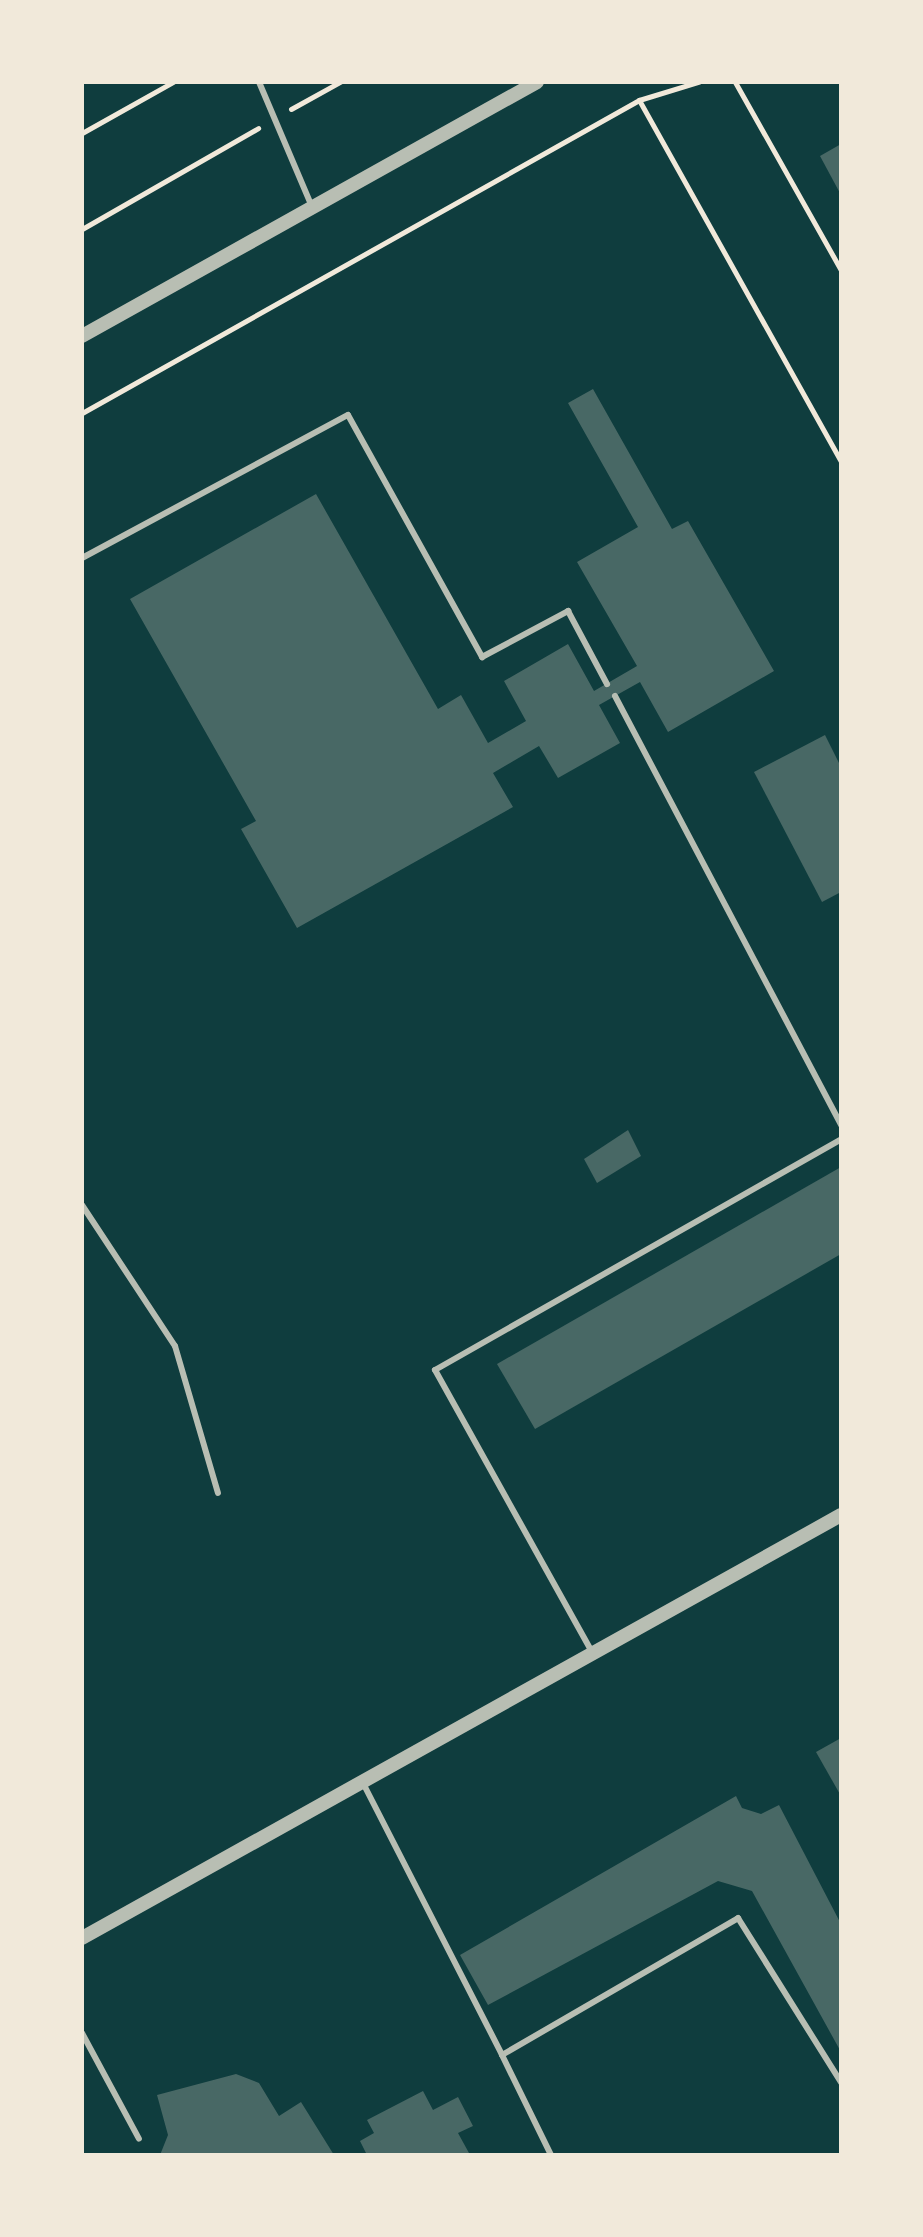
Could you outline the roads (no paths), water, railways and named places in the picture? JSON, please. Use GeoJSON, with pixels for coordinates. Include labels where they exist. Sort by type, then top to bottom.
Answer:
{"type":"FeatureCollection","features":[{"type":"Feature","properties":{"kind":"street"},"geometry":{"type":"LineString","coordinates":[[82,336],[537,82]]}},
{"type":"Feature","properties":{"kind":"street"},"geometry":{"type":"LineString","coordinates":[[82,1938],[841,1515]]}},
{"type":"Feature","properties":{"kind":"lane"},"geometry":{"type":"LineString","coordinates":[[259,82],[312,207]]}},
{"type":"Feature","properties":{"kind":"lane"},"geometry":{"type":"LineString","coordinates":[[82,558],[348,415],[482,657],[568,611],[607,684]]}},
{"type":"Feature","properties":{"kind":"lane"},"geometry":{"type":"LineString","coordinates":[[615,696],[841,1125]]}},
{"type":"Feature","properties":{"kind":"lane"},"geometry":{"type":"LineString","coordinates":[[594,1655],[435,1370],[841,1139]]}},
{"type":"Feature","properties":{"kind":"lane"},"geometry":{"type":"LineString","coordinates":[[82,1205],[175,1346],[218,1493]]}},
{"type":"Feature","properties":{"kind":"lane"},"geometry":{"type":"LineString","coordinates":[[363,1783],[551,2155]]}},
{"type":"Feature","properties":{"kind":"lane"},"geometry":{"type":"LineString","coordinates":[[502,2055],[738,1918],[841,2082]]}},
{"type":"Feature","properties":{"kind":"lane"},"geometry":{"type":"LineString","coordinates":[[82,2033],[139,2139]]}}]}
